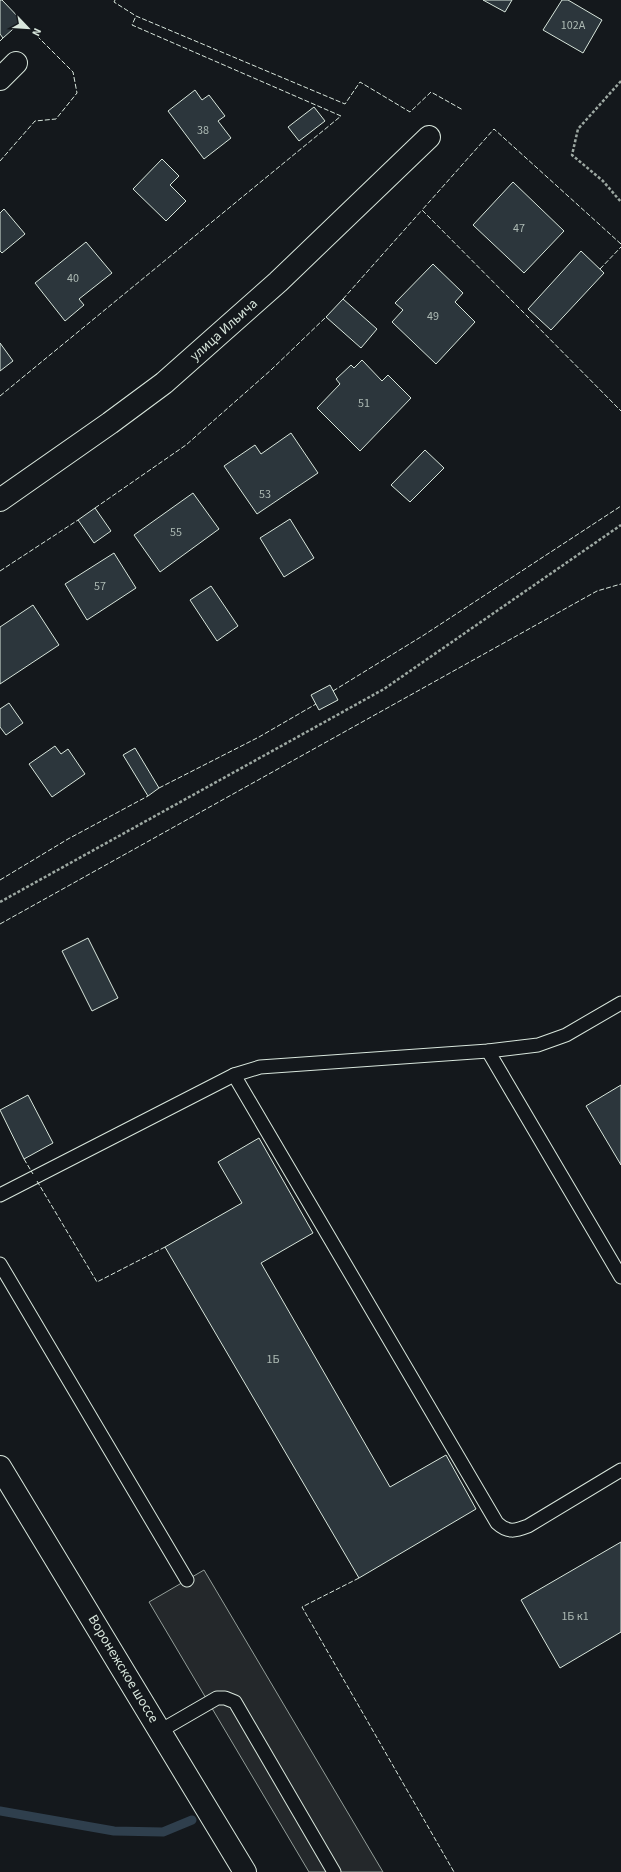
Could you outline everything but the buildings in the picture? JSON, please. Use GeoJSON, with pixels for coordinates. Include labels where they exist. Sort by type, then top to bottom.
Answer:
{"type":"FeatureCollection","features":[{"type":"Feature","properties":{"kind":"street"},"geometry":{"type":"LineString","coordinates":[[0,79],[16,63]]}},
{"type":"Feature","properties":{"kind":"street","name":"улица Ильича"},"geometry":{"type":"LineString","coordinates":[[0,500],[164,383],[278,282],[429,137]]}},
{"type":"Feature","properties":{"kind":"street","name":"Воронежское шоссе"},"geometry":{"type":"LineString","coordinates":[[0,1467],[245,1872]]}},
{"type":"Feature","properties":{"kind":"lane"},"geometry":{"type":"LineString","coordinates":[[0,1195],[234,1075],[260,1067],[488,1051],[538,1045],[566,1035],[621,1003]]}},
{"type":"Feature","properties":{"kind":"lane"},"geometry":{"type":"LineString","coordinates":[[488,1051],[621,1276]]}},
{"type":"Feature","properties":{"kind":"lane"},"geometry":{"type":"LineString","coordinates":[[234,1075],[497,1523],[504,1529],[514,1531],[528,1526],[621,1470]]}},
{"type":"Feature","properties":{"kind":"lane"},"geometry":{"type":"LineString","coordinates":[[0,1264],[187,1580]]}},
{"type":"Feature","properties":{"kind":"lane"},"geometry":{"type":"LineString","coordinates":[[160,1731],[217,1698],[225,1698],[235,1702],[334,1872]]}},
{"type":"Feature","properties":{"kind":"path"},"geometry":{"type":"LineString","coordinates":[[621,81],[578,129],[572,155],[603,181],[621,202]]}},
{"type":"Feature","properties":{"kind":"path"},"geometry":{"type":"LineString","coordinates":[[0,902],[384,689],[621,525]]}},
{"type":"Feature","properties":{"kind":"shaded area"},"geometry":{"type":"Polygon","coordinates":[[[204,1570],[383,1872],[309,1872],[149,1602],[204,1570]]]}},
{"type":"Feature","properties":{"kind":"waterway"},"geometry":{"type":"LineString","coordinates":[[0,1811],[114,1831],[163,1832],[192,1820]]}},
{"type":"Feature","properties":{"kind":"fence"},"geometry":{"type":"LineString","coordinates":[[115,0],[114,2],[136,16],[345,104],[360,82],[410,112],[431,92],[463,110]]}},
{"type":"Feature","properties":{"kind":"fence"},"geometry":{"type":"LineString","coordinates":[[0,396],[341,116],[132,25],[136,16]]}},
{"type":"Feature","properties":{"kind":"fence"},"geometry":{"type":"LineString","coordinates":[[0,161],[35,121],[56,119],[77,93],[73,72],[22,21]]}},
{"type":"Feature","properties":{"kind":"fence"},"geometry":{"type":"LineString","coordinates":[[0,41],[3,38]]}},
{"type":"Feature","properties":{"kind":"fence"},"geometry":{"type":"LineString","coordinates":[[621,244],[494,129],[422,210],[621,411]]}},
{"type":"Feature","properties":{"kind":"fence"},"geometry":{"type":"LineString","coordinates":[[343,299],[422,210]]}},
{"type":"Feature","properties":{"kind":"fence"},"geometry":{"type":"LineString","coordinates":[[600,269],[621,247]]}},
{"type":"Feature","properties":{"kind":"fence"},"geometry":{"type":"LineString","coordinates":[[95,508],[186,445],[271,370],[326,317]]}},
{"type":"Feature","properties":{"kind":"fence"},"geometry":{"type":"LineString","coordinates":[[333,691],[424,635],[621,506]]}},
{"type":"Feature","properties":{"kind":"fence"},"geometry":{"type":"LineString","coordinates":[[0,571],[78,520]]}},
{"type":"Feature","properties":{"kind":"fence"},"geometry":{"type":"LineString","coordinates":[[0,924],[597,591],[621,584]]}},
{"type":"Feature","properties":{"kind":"fence"},"geometry":{"type":"LineString","coordinates":[[159,788],[259,737],[316,704]]}},
{"type":"Feature","properties":{"kind":"fence"},"geometry":{"type":"LineString","coordinates":[[0,880],[68,839],[148,796]]}},
{"type":"Feature","properties":{"kind":"fence"},"geometry":{"type":"LineString","coordinates":[[24,1159],[33,1174]]}},
{"type":"Feature","properties":{"kind":"fence"},"geometry":{"type":"LineString","coordinates":[[37,1181],[97,1282],[165,1247]]}},
{"type":"Feature","properties":{"kind":"fence"},"geometry":{"type":"LineString","coordinates":[[359,1578],[302,1607],[454,1872]]}}]}
